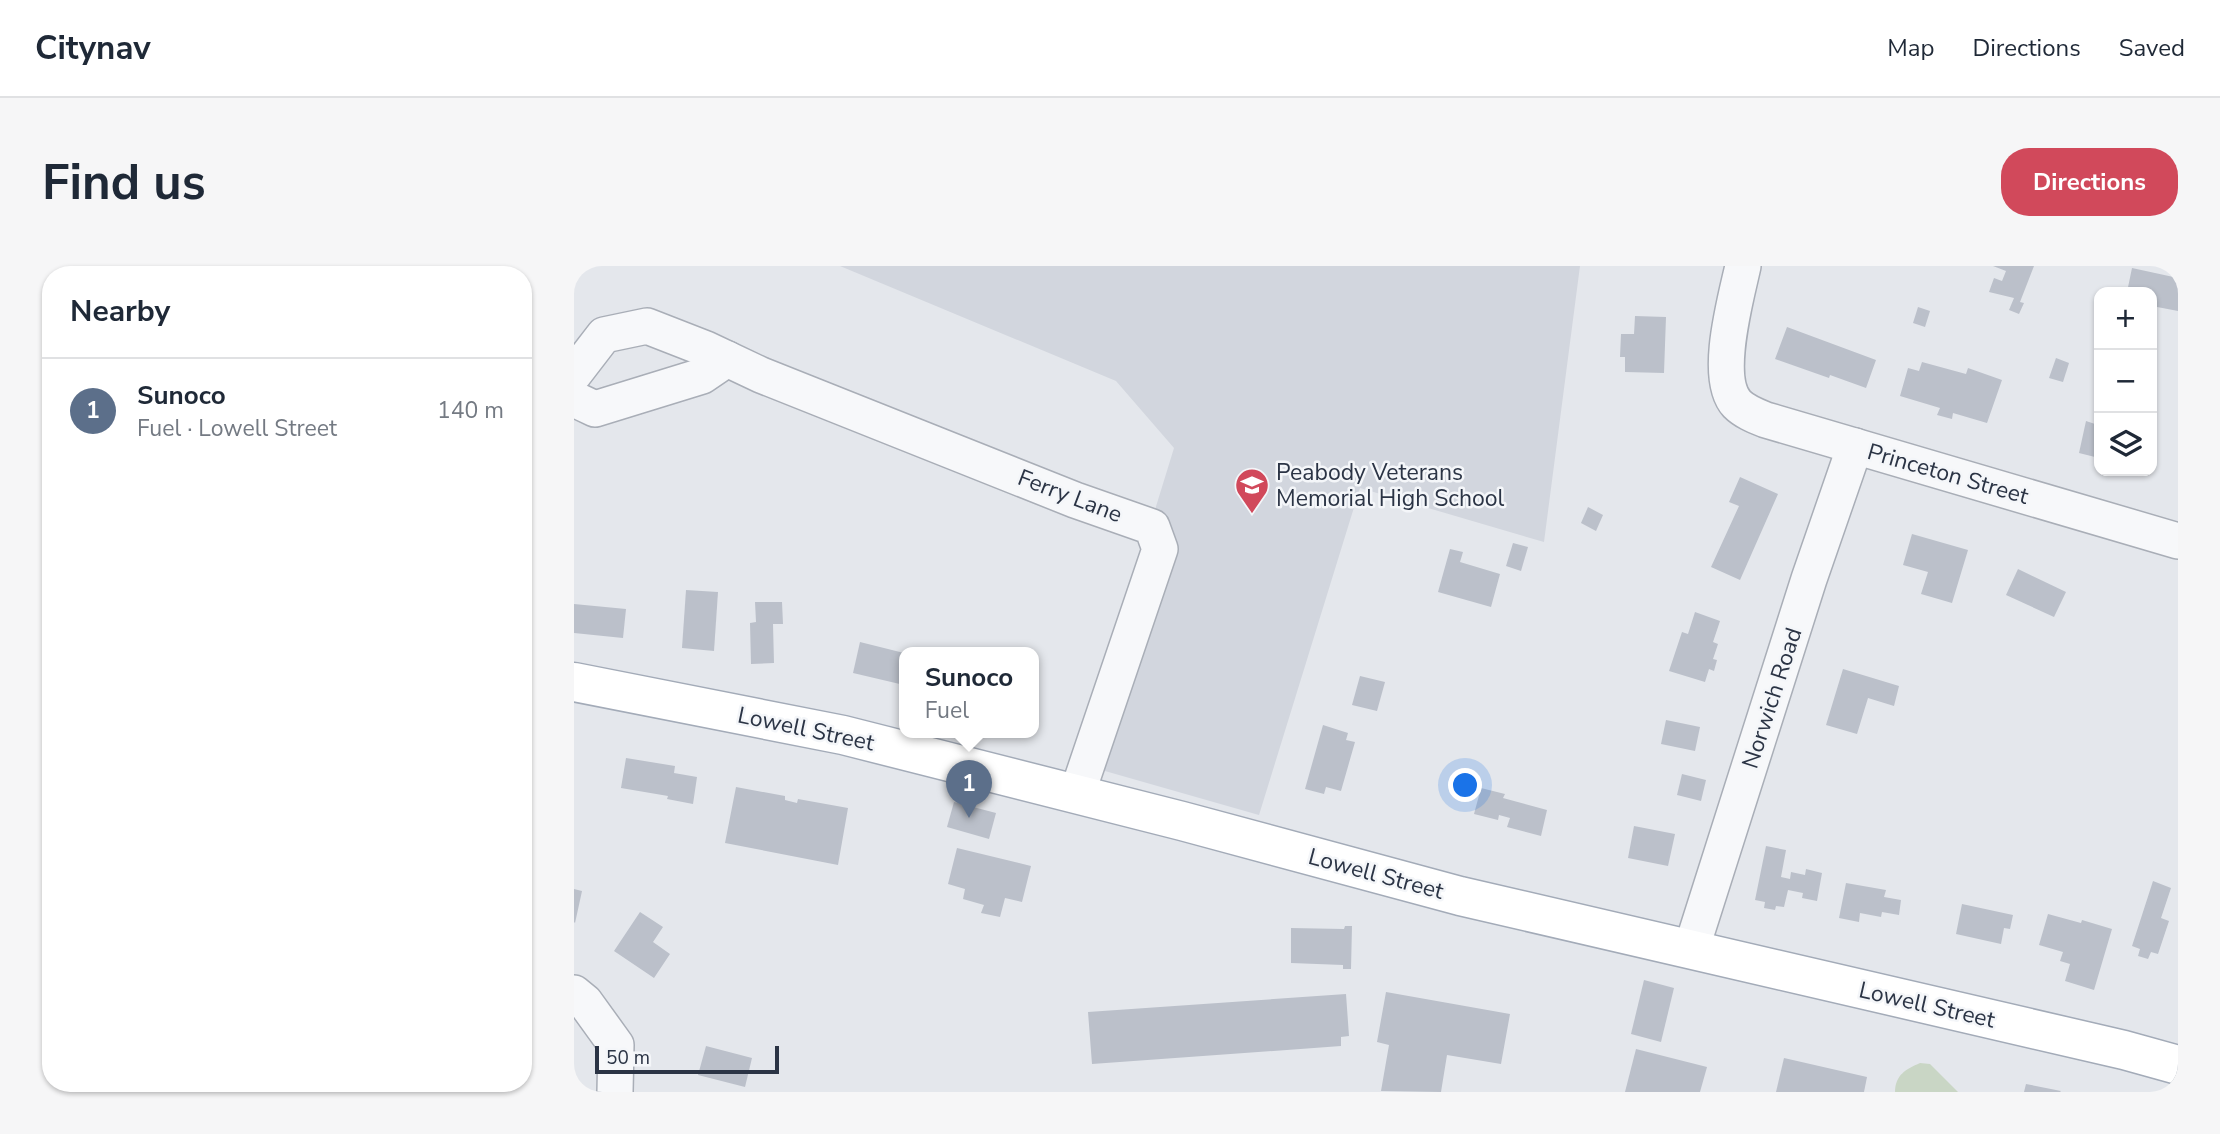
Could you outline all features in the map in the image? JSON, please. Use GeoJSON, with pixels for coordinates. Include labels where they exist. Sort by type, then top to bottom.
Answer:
{"type":"FeatureCollection","features":[{"type":"Feature","properties":{"kind":"main road","name":"Lowell Street"},"geometry":{"type":"LineString","coordinates":[[574,682],[843,735],[1460,896],[2124,1050],[2178,1065]]}},
{"type":"Feature","properties":{"kind":"street","name":"Princeton Street"},"geometry":{"type":"LineString","coordinates":[[1743,266],[1726,368],[1729,390],[1737,404],[1766,420],[2178,541]]}},
{"type":"Feature","properties":{"kind":"street","name":"Ferry Lane"},"geometry":{"type":"LineString","coordinates":[[574,374],[604,335],[647,326],[761,375],[1075,500],[1152,527],[1160,549],[1077,794]]}},
{"type":"Feature","properties":{"kind":"street"},"geometry":{"type":"LineString","coordinates":[[574,399],[595,409],[702,376],[727,359]]}},
{"type":"Feature","properties":{"kind":"street","name":"Norwich Road"},"geometry":{"type":"LineString","coordinates":[[1691,950],[1809,579],[1855,446]]}},
{"type":"Feature","properties":{"kind":"street"},"geometry":{"type":"LineString","coordinates":[[574,993],[585,1002],[616,1045],[615,1092]]}},
{"type":"Feature","properties":{"kind":"shaded area","name":"Peabody Veterans Memorial High School"},"geometry":{"type":"Polygon","coordinates":[[[840,266],[1580,266],[1544,542],[1360,488],[1259,815],[1077,763],[1174,448],[1116,381],[840,266]]]}},
{"type":"Feature","properties":{"kind":"green space"},"geometry":{"type":"Polygon","coordinates":[[[1920,1063],[1930,1064],[1958,1092],[1895,1092],[1902,1073],[1920,1063]]]}},
{"type":"Feature","properties":{"kind":"building"},"geometry":{"type":"Polygon","coordinates":[[[1993,266],[2034,266],[2020,302],[2024,303],[2019,314],[2009,310],[2014,298],[1989,292],[1994,278],[2002,281],[2006,271],[1993,266]]]}},
{"type":"Feature","properties":{"kind":"building"},"geometry":{"type":"Polygon","coordinates":[[[2132,268],[2178,278],[2178,311],[2157,307],[2157,287],[2128,287],[2132,268]]]}},
{"type":"Feature","properties":{"kind":"building"},"geometry":{"type":"Polygon","coordinates":[[[1918,307],[1930,311],[1925,327],[1913,323],[1918,307]]]}},
{"type":"Feature","properties":{"kind":"building"},"geometry":{"type":"Polygon","coordinates":[[[1635,316],[1666,317],[1664,373],[1625,372],[1625,357],[1620,357],[1621,334],[1634,334],[1635,316]]]}},
{"type":"Feature","properties":{"kind":"building"},"geometry":{"type":"Polygon","coordinates":[[[1787,327],[1876,360],[1866,388],[1775,359],[1787,327]]]}},
{"type":"Feature","properties":{"kind":"building"},"geometry":{"type":"Polygon","coordinates":[[[2056,358],[2069,363],[2063,382],[2049,378],[2056,358]]]}},
{"type":"Feature","properties":{"kind":"building"},"geometry":{"type":"Polygon","coordinates":[[[1922,362],[1966,374],[1968,368],[2002,380],[1987,423],[1953,413],[1952,419],[1937,415],[1940,408],[1900,396],[1908,368],[1919,371],[1922,362]]]}},
{"type":"Feature","properties":{"kind":"building"},"geometry":{"type":"Polygon","coordinates":[[[2086,421],[2094,424],[2094,457],[2079,453],[2086,421]]]}},
{"type":"Feature","properties":{"kind":"building"},"geometry":{"type":"Polygon","coordinates":[[[1740,477],[1778,494],[1740,580],[1711,567],[1739,506],[1729,502],[1740,477]]]}},
{"type":"Feature","properties":{"kind":"building"},"geometry":{"type":"Polygon","coordinates":[[[1588,507],[1603,515],[1596,531],[1581,523],[1588,507]]]}},
{"type":"Feature","properties":{"kind":"building"},"geometry":{"type":"Polygon","coordinates":[[[1912,534],[1968,550],[1952,603],[1921,594],[1928,572],[1903,565],[1912,534]]]}},
{"type":"Feature","properties":{"kind":"building"},"geometry":{"type":"Polygon","coordinates":[[[1513,543],[1528,547],[1521,571],[1506,566],[1513,543]]]}},
{"type":"Feature","properties":{"kind":"building"},"geometry":{"type":"Polygon","coordinates":[[[1450,549],[1463,552],[1460,562],[1500,574],[1491,607],[1438,592],[1450,549]]]}},
{"type":"Feature","properties":{"kind":"building"},"geometry":{"type":"Polygon","coordinates":[[[2018,569],[2066,592],[2054,617],[2006,595],[2018,569]]]}},
{"type":"Feature","properties":{"kind":"building"},"geometry":{"type":"Polygon","coordinates":[[[686,590],[718,592],[714,651],[682,648],[686,590]]]}},
{"type":"Feature","properties":{"kind":"building"},"geometry":{"type":"Polygon","coordinates":[[[755,602],[782,602],[783,624],[773,624],[774,663],[751,664],[750,623],[756,622],[755,602]]]}},
{"type":"Feature","properties":{"kind":"building"},"geometry":{"type":"Polygon","coordinates":[[[574,604],[626,609],[623,638],[574,633],[574,604]]]}},
{"type":"Feature","properties":{"kind":"building"},"geometry":{"type":"Polygon","coordinates":[[[1695,612],[1720,621],[1713,642],[1718,644],[1713,659],[1717,660],[1714,671],[1709,669],[1705,682],[1669,671],[1682,632],[1688,634],[1695,612]]]}},
{"type":"Feature","properties":{"kind":"building"},"geometry":{"type":"Polygon","coordinates":[[[860,642],[899,652],[899,684],[853,673],[860,642]]]}},
{"type":"Feature","properties":{"kind":"building"},"geometry":{"type":"Polygon","coordinates":[[[1843,669],[1899,686],[1894,706],[1868,698],[1857,734],[1826,725],[1843,669]]]}},
{"type":"Feature","properties":{"kind":"building"},"geometry":{"type":"Polygon","coordinates":[[[1360,676],[1385,682],[1377,711],[1352,705],[1360,676]]]}},
{"type":"Feature","properties":{"kind":"building"},"geometry":{"type":"Polygon","coordinates":[[[1666,720],[1700,727],[1695,751],[1661,744],[1666,720]]]}},
{"type":"Feature","properties":{"kind":"building"},"geometry":{"type":"Polygon","coordinates":[[[1323,725],[1348,733],[1346,740],[1355,742],[1341,791],[1326,787],[1324,794],[1305,789],[1323,725]]]}},
{"type":"Feature","properties":{"kind":"building"},"geometry":{"type":"Polygon","coordinates":[[[626,758],[675,766],[674,773],[697,777],[693,804],[667,799],[668,796],[621,788],[626,758]]]}},
{"type":"Feature","properties":{"kind":"building"},"geometry":{"type":"Polygon","coordinates":[[[1682,774],[1706,780],[1701,801],[1677,795],[1682,774]]]}},
{"type":"Feature","properties":{"kind":"building"},"geometry":{"type":"Polygon","coordinates":[[[736,787],[785,796],[785,800],[797,803],[798,799],[848,808],[838,865],[725,843],[736,787]]]}},
{"type":"Feature","properties":{"kind":"building"},"geometry":{"type":"Polygon","coordinates":[[[1481,788],[1505,794],[1503,798],[1547,810],[1541,836],[1507,827],[1510,818],[1499,815],[1498,820],[1474,814],[1481,788]]]}},
{"type":"Feature","properties":{"kind":"building"},"geometry":{"type":"Polygon","coordinates":[[[954,802],[996,813],[989,839],[947,827],[954,802]]]}},
{"type":"Feature","properties":{"kind":"building"},"geometry":{"type":"Polygon","coordinates":[[[1634,826],[1675,834],[1668,866],[1628,858],[1634,826]]]}},
{"type":"Feature","properties":{"kind":"building"},"geometry":{"type":"Polygon","coordinates":[[[1766,846],[1786,850],[1781,877],[1790,879],[1791,872],[1805,875],[1806,869],[1822,873],[1817,901],[1802,898],[1803,893],[1788,890],[1784,907],[1776,906],[1775,910],[1764,908],[1765,902],[1755,900],[1766,846]]]}},
{"type":"Feature","properties":{"kind":"building"},"geometry":{"type":"Polygon","coordinates":[[[957,848],[1031,866],[1022,902],[1005,898],[1000,917],[981,913],[984,905],[963,899],[965,889],[948,884],[957,848]]]}},
{"type":"Feature","properties":{"kind":"building"},"geometry":{"type":"Polygon","coordinates":[[[2153,881],[2171,888],[2161,918],[2169,921],[2158,954],[2151,952],[2148,959],[2138,956],[2140,949],[2132,946],[2153,881]]]}},
{"type":"Feature","properties":{"kind":"building"},"geometry":{"type":"Polygon","coordinates":[[[1846,883],[1886,890],[1884,897],[1901,900],[1899,915],[1882,912],[1881,917],[1860,913],[1859,922],[1839,918],[1846,883]]]}},
{"type":"Feature","properties":{"kind":"building"},"geometry":{"type":"Polygon","coordinates":[[[574,889],[582,891],[575,923],[574,922],[574,889]]]}},
{"type":"Feature","properties":{"kind":"building"},"geometry":{"type":"Polygon","coordinates":[[[1962,904],[2013,915],[2010,929],[2004,928],[2001,944],[1956,934],[1962,904]]]}},
{"type":"Feature","properties":{"kind":"building"},"geometry":{"type":"Polygon","coordinates":[[[640,912],[663,927],[653,942],[670,954],[654,978],[614,951],[640,912]]]}},
{"type":"Feature","properties":{"kind":"building"},"geometry":{"type":"Polygon","coordinates":[[[2048,914],[2112,929],[2094,990],[2065,981],[2070,964],[2060,961],[2063,952],[2039,945],[2048,914]]]}},
{"type":"Feature","properties":{"kind":"building"},"geometry":{"type":"Polygon","coordinates":[[[1345,926],[1352,926],[1351,969],[1343,969],[1343,965],[1291,963],[1291,928],[1344,929],[1345,926]]]}},
{"type":"Feature","properties":{"kind":"building"},"geometry":{"type":"Polygon","coordinates":[[[1644,980],[1674,988],[1661,1042],[1631,1034],[1644,980]]]}},
{"type":"Feature","properties":{"kind":"building"},"geometry":{"type":"Polygon","coordinates":[[[1386,992],[1510,1014],[1501,1064],[1447,1055],[1441,1092],[1381,1091],[1389,1045],[1377,1042],[1386,992]]]}},
{"type":"Feature","properties":{"kind":"building"},"geometry":{"type":"Polygon","coordinates":[[[1346,994],[1349,1036],[1341,1037],[1341,1046],[1092,1064],[1088,1012],[1346,994]]]}},
{"type":"Feature","properties":{"kind":"building"},"geometry":{"type":"Polygon","coordinates":[[[706,1046],[752,1058],[745,1087],[698,1075],[706,1046]]]}},
{"type":"Feature","properties":{"kind":"building"},"geometry":{"type":"Polygon","coordinates":[[[1636,1049],[1707,1067],[1700,1092],[1625,1092],[1636,1049]]]}},
{"type":"Feature","properties":{"kind":"building"},"geometry":{"type":"Polygon","coordinates":[[[1784,1058],[1867,1077],[1864,1092],[1776,1092],[1784,1058]]]}},
{"type":"Feature","properties":{"kind":"building"},"geometry":{"type":"Polygon","coordinates":[[[2026,1084],[2061,1091],[2024,1092],[2026,1084]]]}},
{"type":"Feature","properties":{"kind":"place","name":"Peabody Veterans Memorial High School"},"geometry":{"type":"Point","coordinates":[1252,515]}},
{"type":"Feature","properties":{"kind":"place","name":"Sunoco"},"geometry":{"type":"Point","coordinates":[969,818]}}]}
